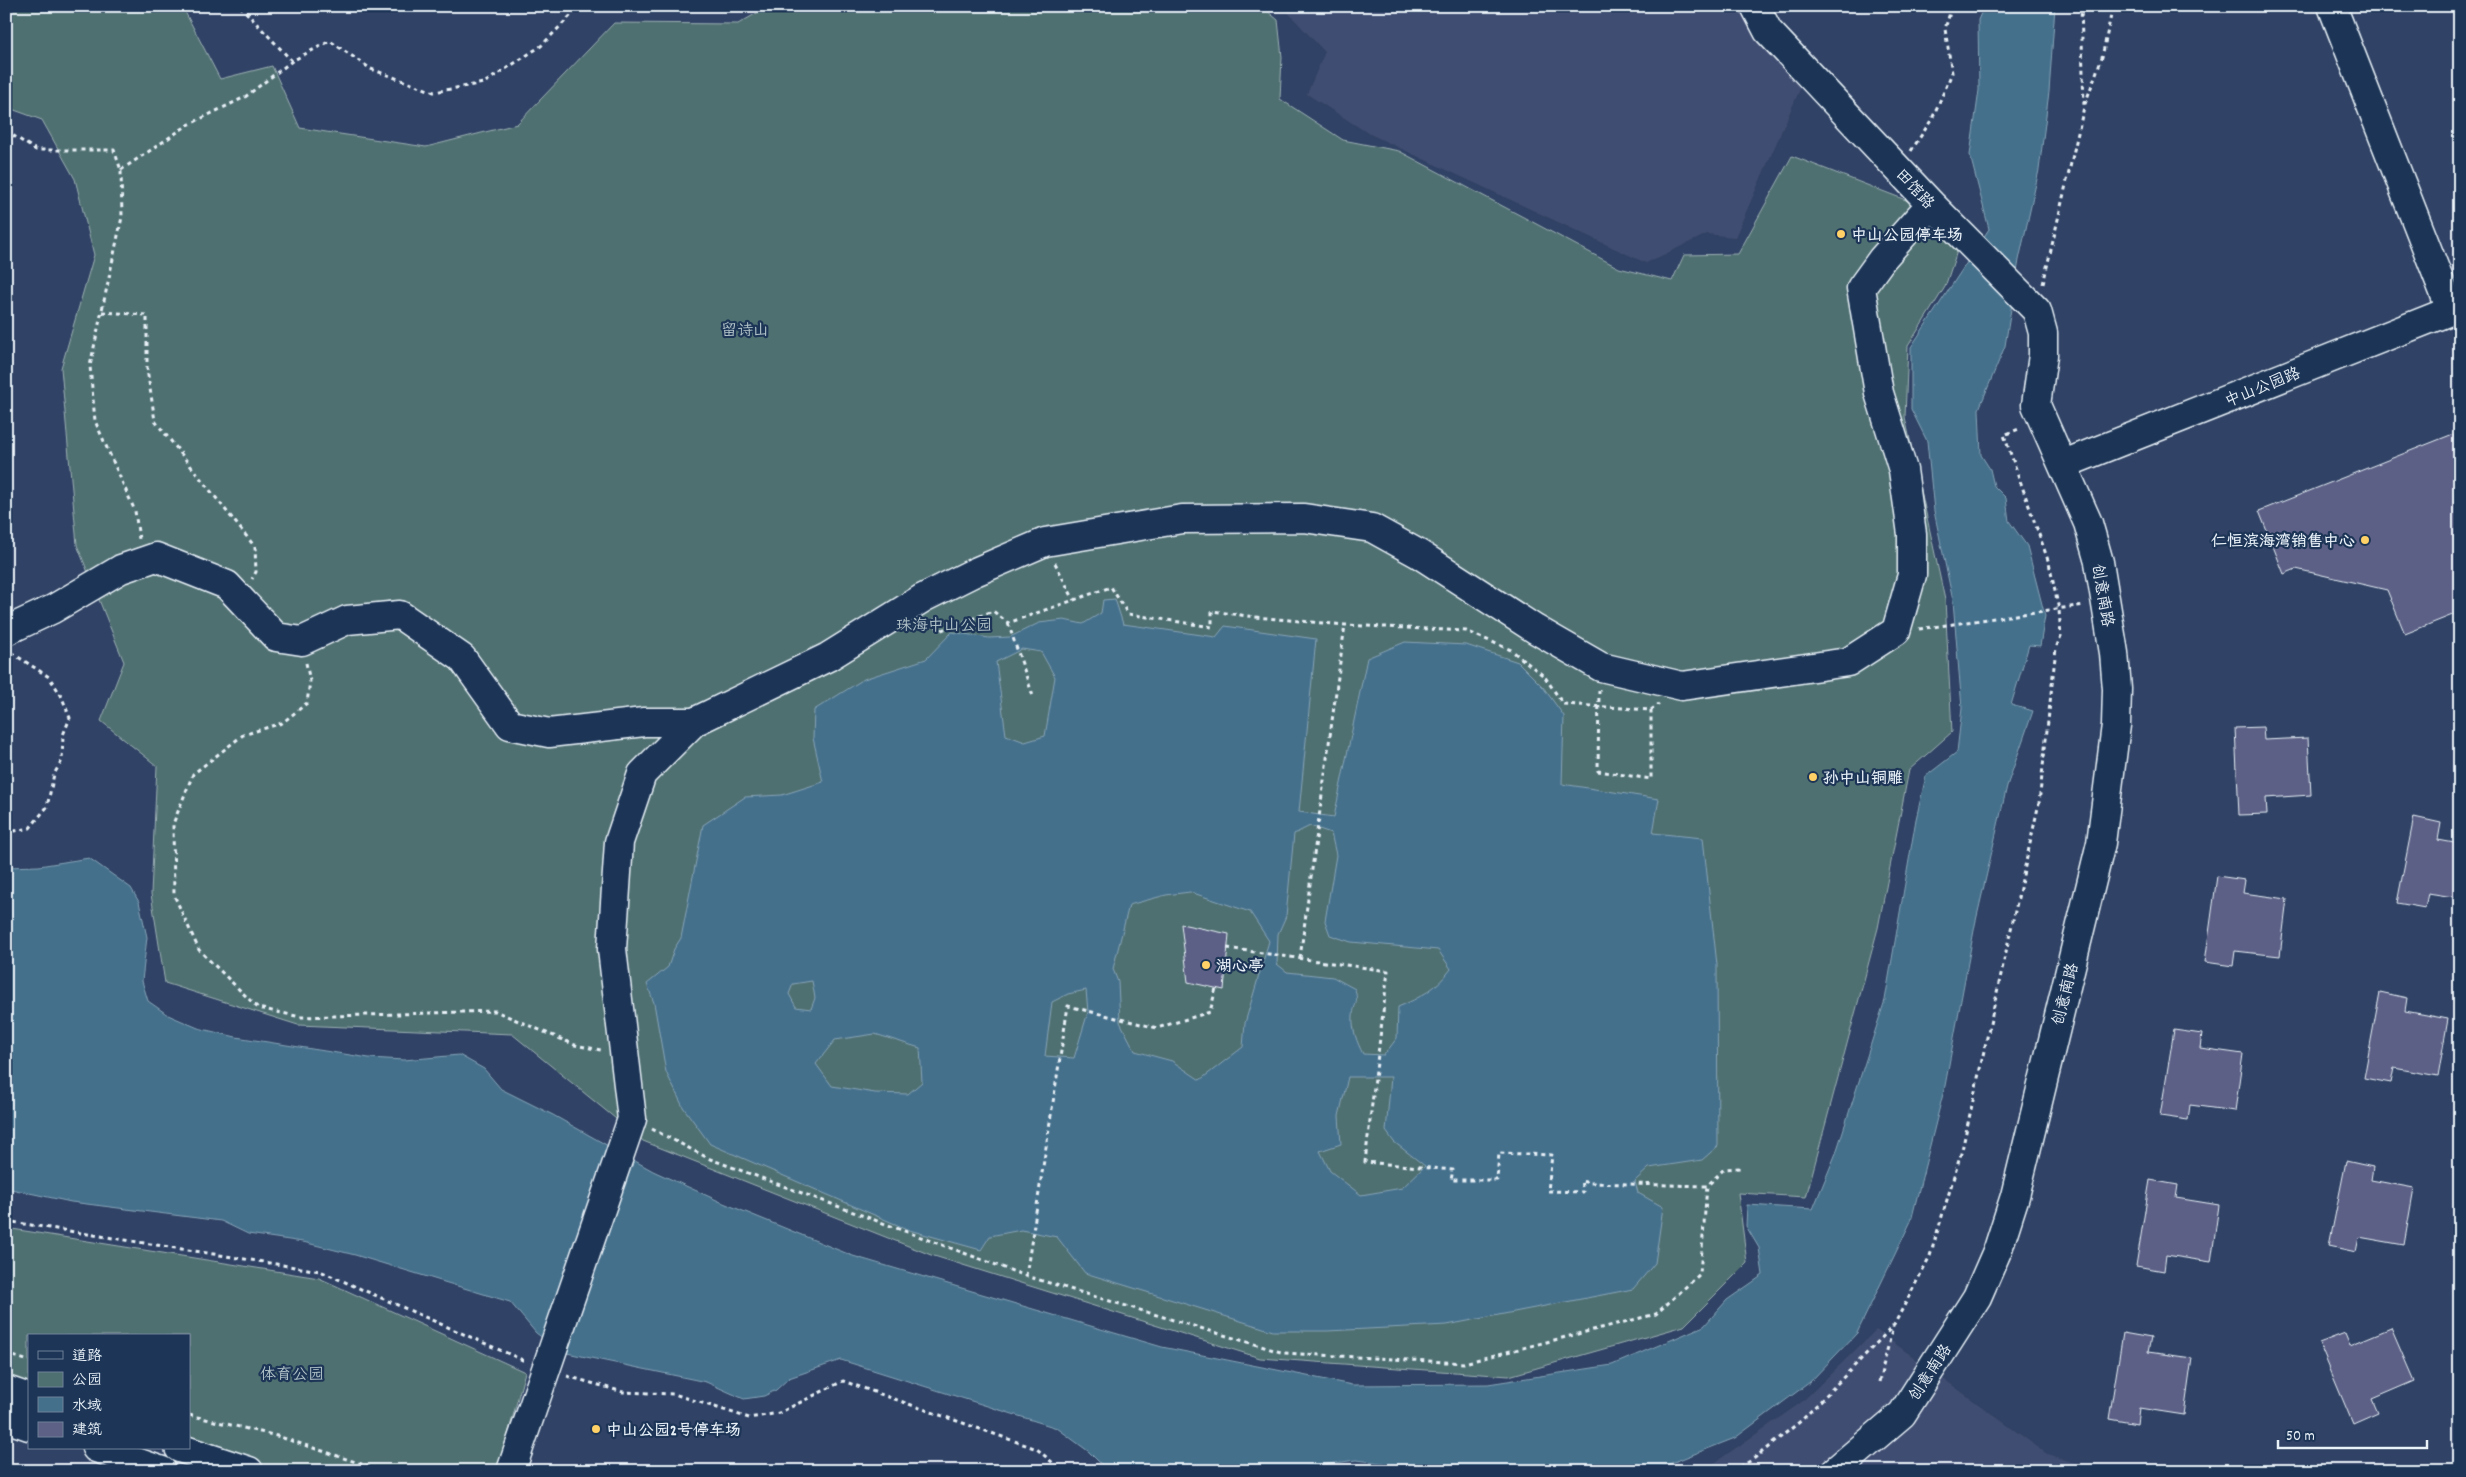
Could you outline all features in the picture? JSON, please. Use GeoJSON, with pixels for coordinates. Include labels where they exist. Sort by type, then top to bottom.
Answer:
{"type":"FeatureCollection","features":[{"type":"Feature","properties":{"kind":"street","name":"田馆路"},"geometry":{"type":"LineString","coordinates":[[1755,6],[1768,31],[1931,204],[2037,311]]}},
{"type":"Feature","properties":{"kind":"street"},"geometry":{"type":"LineString","coordinates":[[2332,6],[2455,308]]}},
{"type":"Feature","properties":{"kind":"street"},"geometry":{"type":"LineString","coordinates":[[511,1471],[544,1369],[632,1118],[612,949],[620,842],[642,774],[694,722],[828,657],[924,598],[976,572],[1045,542],[1182,519],[1304,518],[1372,528],[1419,554],[1535,629],[1601,667],[1682,686],[1848,662],[1896,631],[1912,575],[1912,534],[1903,470],[1879,393],[1861,288],[1882,259],[1931,204]]}},
{"type":"Feature","properties":{"kind":"street","name":"中山公园路"},"geometry":{"type":"LineString","coordinates":[[2064,464],[2455,308]]}},
{"type":"Feature","properties":{"kind":"street"},"geometry":{"type":"LineString","coordinates":[[2037,311],[2043,332],[2043,355],[2036,405],[2064,464]]}},
{"type":"Feature","properties":{"kind":"street","name":"创意南路"},"geometry":{"type":"LineString","coordinates":[[1835,1471],[1902,1414],[1977,1297],[1998,1248],[2015,1196],[2101,843],[2116,726],[2117,689],[2114,653],[2099,562],[2088,523],[2064,464]]}},
{"type":"Feature","properties":{"kind":"street"},"geometry":{"type":"LineString","coordinates":[[8,641],[53,610],[121,569],[156,557],[227,585],[276,637],[302,641],[346,620],[400,615],[462,658],[510,725],[549,733],[644,722],[694,722]]}},
{"type":"Feature","properties":{"kind":"street"},"geometry":{"type":"LineString","coordinates":[[6,1390],[28,1398]]}},
{"type":"Feature","properties":{"kind":"street"},"geometry":{"type":"LineString","coordinates":[[6,1418],[28,1426]]}},
{"type":"Feature","properties":{"kind":"street"},"geometry":{"type":"LineString","coordinates":[[102,1450],[162,1471]]}},
{"type":"Feature","properties":{"kind":"street"},"geometry":{"type":"LineString","coordinates":[[185,1450],[249,1471]]}},
{"type":"Feature","properties":{"kind":"path"},"geometry":{"type":"LineString","coordinates":[[240,6],[292,61]]}},
{"type":"Feature","properties":{"kind":"path"},"geometry":{"type":"LineString","coordinates":[[120,170],[188,124],[245,97],[292,61],[330,41],[371,69],[434,92],[484,82],[541,46],[580,6]]}},
{"type":"Feature","properties":{"kind":"path"},"geometry":{"type":"LineString","coordinates":[[1898,169],[1932,119],[1952,73],[1945,29],[1952,6]]}},
{"type":"Feature","properties":{"kind":"path"},"geometry":{"type":"LineString","coordinates":[[2081,6],[2084,107]]}},
{"type":"Feature","properties":{"kind":"path"},"geometry":{"type":"LineString","coordinates":[[2037,311],[2084,107],[2102,56],[2113,6]]}},
{"type":"Feature","properties":{"kind":"path"},"geometry":{"type":"LineString","coordinates":[[6,131],[36,150],[114,150],[120,170],[122,218],[90,366],[95,421],[135,512],[142,562]]}},
{"type":"Feature","properties":{"kind":"path"},"geometry":{"type":"LineString","coordinates":[[102,312],[147,315],[146,369],[155,421],[255,546],[256,572],[241,599]]}},
{"type":"Feature","properties":{"kind":"path"},"geometry":{"type":"LineString","coordinates":[[1879,1382],[1894,1325],[1930,1256],[1962,1150],[2039,803],[2056,648],[2061,636],[2059,610],[2049,563],[2004,435],[2043,420]]}},
{"type":"Feature","properties":{"kind":"path"},"geometry":{"type":"LineString","coordinates":[[1045,542],[1074,600]]}},
{"type":"Feature","properties":{"kind":"path"},"geometry":{"type":"LineString","coordinates":[[1008,624],[1111,587],[1128,614],[1212,627],[1212,611],[1345,625],[1466,631],[1511,650],[1545,677],[1563,704],[1651,710],[1682,686]]}},
{"type":"Feature","properties":{"kind":"path"},"geometry":{"type":"LineString","coordinates":[[924,598],[939,631],[993,611],[1008,624],[1033,696]]}},
{"type":"Feature","properties":{"kind":"path"},"geometry":{"type":"LineString","coordinates":[[1947,626],[2059,610]]}},
{"type":"Feature","properties":{"kind":"path"},"geometry":{"type":"LineString","coordinates":[[1300,958],[1345,625]]}},
{"type":"Feature","properties":{"kind":"path"},"geometry":{"type":"LineString","coordinates":[[6,830],[10,832],[30,828],[47,807],[54,774],[62,761],[64,735],[70,718],[61,695],[49,678],[14,656],[8,641]]}},
{"type":"Feature","properties":{"kind":"path"},"geometry":{"type":"LineString","coordinates":[[302,641],[310,681],[307,703],[282,723],[243,735],[193,774],[173,824],[174,895],[199,950],[258,1008],[301,1017],[495,1011],[575,1045],[624,1055]]}},
{"type":"Feature","properties":{"kind":"path"},"geometry":{"type":"LineString","coordinates":[[1601,667],[1598,706],[1598,771],[1651,779],[1651,710]]}},
{"type":"Feature","properties":{"kind":"path"},"geometry":{"type":"LineString","coordinates":[[1227,948],[1388,971],[1365,1162],[1453,1170],[1451,1180],[1497,1180],[1499,1153],[1552,1155],[1548,1191],[1583,1192],[1581,1181],[1590,1183],[1707,1186]]}},
{"type":"Feature","properties":{"kind":"path"},"geometry":{"type":"LineString","coordinates":[[1026,1276],[1068,1006],[1157,1028],[1210,1012],[1216,988]]}},
{"type":"Feature","properties":{"kind":"path"},"geometry":{"type":"LineString","coordinates":[[632,1118],[710,1159],[1026,1276],[1284,1353],[1464,1363],[1656,1314],[1700,1274],[1707,1186],[1724,1170],[1740,1168]]}},
{"type":"Feature","properties":{"kind":"path"},"geometry":{"type":"LineString","coordinates":[[6,1221],[320,1272],[544,1369],[623,1392],[674,1394],[749,1418],[779,1413],[843,1381],[1037,1449],[1062,1471]]}},
{"type":"Feature","properties":{"kind":"path"},"geometry":{"type":"LineString","coordinates":[[1733,1471],[1752,1460],[1802,1420],[1894,1325]]}},
{"type":"Feature","properties":{"kind":"path"},"geometry":{"type":"LineString","coordinates":[[6,1354],[28,1361]]}},
{"type":"Feature","properties":{"kind":"path"},"geometry":{"type":"LineString","coordinates":[[190,1415],[277,1436],[384,1471]]}},
{"type":"Feature","properties":{"kind":"shaded area"},"geometry":{"type":"Polygon","coordinates":[[[1282,6],[1744,6],[1800,89],[1735,237],[1707,234],[1646,263],[1368,133],[1307,94],[1325,52],[1282,6]]]}},
{"type":"Feature","properties":{"kind":"shaded area"},"geometry":{"type":"Polygon","coordinates":[[[1876,1330],[2047,1454],[2099,1471],[1703,1471],[1802,1402],[1876,1330]]]}},
{"type":"Feature","properties":{"kind":"green space","name":"珠海中山公园"},"geometry":{"type":"Polygon","coordinates":[[[6,6],[182,6],[220,79],[272,66],[300,128],[426,147],[517,124],[614,23],[738,24],[769,6],[1261,6],[1278,20],[1282,57],[1280,99],[1343,140],[1399,151],[1619,268],[1672,281],[1684,255],[1738,254],[1792,156],[1916,204],[1959,245],[1945,287],[1908,346],[1905,417],[1945,600],[1952,732],[1909,770],[1878,928],[1806,1197],[1738,1193],[1747,1263],[1684,1326],[1509,1376],[1260,1358],[931,1255],[643,1141],[512,1034],[298,1025],[165,983],[151,894],[157,766],[101,721],[124,662],[77,545],[61,368],[94,255],[75,179],[42,120],[6,107],[6,6]]]}},
{"type":"Feature","properties":{"kind":"green space","name":"体育公园"},"geometry":{"type":"Polygon","coordinates":[[[6,1228],[319,1278],[525,1372],[498,1471],[276,1471],[190,1442],[190,1334],[28,1334],[28,1388],[6,1381],[6,1228]]]}},
{"type":"Feature","properties":{"kind":"water"},"geometry":{"type":"Polygon","coordinates":[[[1984,6],[2055,6],[2049,92],[2039,170],[2019,260],[2005,346],[1979,409],[1981,455],[1990,469],[1994,486],[2006,498],[2009,521],[2027,546],[2045,616],[2040,646],[2029,645],[2011,705],[2033,711],[2007,786],[1975,925],[1945,1086],[1911,1221],[1857,1333],[1810,1382],[1735,1438],[1651,1471],[1449,1471],[1356,1460],[1281,1471],[1108,1471],[1088,1451],[1057,1428],[841,1360],[789,1378],[776,1390],[764,1396],[744,1399],[706,1382],[562,1352],[536,1333],[510,1302],[355,1255],[303,1242],[248,1234],[221,1221],[71,1202],[11,1189],[6,1186],[6,867],[39,866],[89,858],[131,888],[139,902],[147,937],[142,981],[148,1001],[168,1015],[198,1028],[236,1037],[369,1058],[404,1060],[459,1055],[484,1069],[501,1089],[553,1115],[653,1171],[721,1202],[853,1256],[1162,1347],[1352,1385],[1488,1384],[1612,1365],[1704,1326],[1727,1300],[1763,1275],[1759,1248],[1746,1226],[1747,1205],[1813,1209],[1836,1153],[1885,1000],[1916,819],[1926,776],[1957,752],[1962,708],[1953,601],[1934,511],[1927,441],[1911,409],[1911,347],[1989,229],[1970,155],[1979,90],[1978,20],[1984,6]]]}},
{"type":"Feature","properties":{"kind":"water"},"geometry":{"type":"Polygon","coordinates":[[[1115,599],[1123,624],[1216,637],[1225,626],[1316,639],[1299,812],[1334,817],[1367,658],[1405,642],[1466,645],[1518,662],[1543,687],[1564,716],[1562,784],[1659,799],[1653,833],[1703,838],[1717,965],[1718,1146],[1702,1160],[1649,1168],[1635,1181],[1638,1193],[1663,1207],[1655,1263],[1633,1289],[1447,1325],[1327,1331],[1273,1331],[1085,1273],[1057,1237],[1021,1230],[990,1236],[981,1250],[909,1230],[710,1144],[683,1107],[666,1072],[654,1003],[647,984],[668,967],[674,949],[681,938],[703,825],[745,797],[782,795],[823,782],[813,738],[814,710],[864,679],[926,659],[952,632],[989,638],[1010,637],[1039,623],[1064,620],[1083,624],[1101,613],[1103,600],[1115,599]],[[1022,649],[996,662],[1006,735],[1025,742],[1045,736],[1055,677],[1041,652],[1022,649]],[[1310,826],[1294,834],[1286,916],[1278,934],[1277,964],[1287,972],[1333,977],[1355,989],[1356,1001],[1353,1026],[1363,1054],[1384,1055],[1397,1038],[1398,1007],[1428,992],[1451,969],[1438,950],[1351,942],[1330,935],[1325,921],[1336,855],[1331,833],[1310,826]],[[1190,892],[1166,895],[1129,905],[1113,969],[1118,982],[1120,1022],[1135,1051],[1172,1061],[1200,1080],[1243,1047],[1245,1023],[1269,941],[1250,912],[1190,892]],[[812,981],[793,984],[789,994],[796,1007],[811,1009],[815,998],[812,981]],[[1086,990],[1068,994],[1052,1002],[1045,1056],[1074,1058],[1088,1012],[1086,990]],[[875,1034],[835,1040],[816,1064],[832,1086],[875,1093],[908,1094],[922,1082],[920,1048],[875,1034]],[[1348,1077],[1339,1116],[1341,1144],[1320,1151],[1330,1171],[1361,1195],[1402,1188],[1425,1166],[1394,1142],[1386,1131],[1391,1077],[1348,1077]]]}},
{"type":"Feature","properties":{"kind":"building","name":"仁恒滨海湾销售中心"},"geometry":{"type":"Polygon","coordinates":[[[2453,434],[2460,451],[2460,612],[2405,634],[2387,590],[2296,569],[2284,574],[2259,511],[2453,434]]]}},
{"type":"Feature","properties":{"kind":"building"},"geometry":{"type":"Polygon","coordinates":[[[2263,727],[2264,740],[2308,738],[2311,795],[2266,798],[2267,814],[2239,815],[2235,728],[2263,727]]]}},
{"type":"Feature","properties":{"kind":"building"},"geometry":{"type":"Polygon","coordinates":[[[2414,817],[2441,823],[2438,840],[2460,844],[2460,898],[2428,893],[2425,908],[2397,903],[2414,817]]]}},
{"type":"Feature","properties":{"kind":"building"},"geometry":{"type":"Polygon","coordinates":[[[2217,876],[2245,880],[2243,893],[2287,899],[2280,956],[2235,951],[2233,966],[2205,962],[2217,876]]]}},
{"type":"Feature","properties":{"kind":"building","name":"湖心亭"},"geometry":{"type":"Polygon","coordinates":[[[1181,924],[1229,934],[1224,990],[1188,982],[1181,924]]]}},
{"type":"Feature","properties":{"kind":"building"},"geometry":{"type":"Polygon","coordinates":[[[2380,992],[2407,998],[2405,1011],[2448,1019],[2438,1076],[2394,1068],[2391,1083],[2364,1078],[2380,992]]]}},
{"type":"Feature","properties":{"kind":"building"},"geometry":{"type":"Polygon","coordinates":[[[2174,1030],[2202,1034],[2200,1048],[2243,1054],[2235,1111],[2190,1105],[2188,1120],[2160,1116],[2174,1030]]]}},
{"type":"Feature","properties":{"kind":"building"},"geometry":{"type":"Polygon","coordinates":[[[2346,1161],[2373,1167],[2371,1180],[2414,1188],[2404,1245],[2359,1237],[2356,1252],[2329,1246],[2346,1161]]]}},
{"type":"Feature","properties":{"kind":"building"},"geometry":{"type":"Polygon","coordinates":[[[2150,1180],[2178,1185],[2176,1198],[2219,1205],[2211,1262],[2166,1255],[2164,1271],[2136,1266],[2150,1180]]]}},
{"type":"Feature","properties":{"kind":"building"},"geometry":{"type":"Polygon","coordinates":[[[2391,1328],[2414,1381],[2372,1399],[2378,1413],[2353,1424],[2319,1343],[2345,1333],[2350,1345],[2391,1328]]]}},
{"type":"Feature","properties":{"kind":"building"},"geometry":{"type":"Polygon","coordinates":[[[2123,1333],[2151,1338],[2148,1352],[2192,1358],[2184,1415],[2139,1408],[2137,1424],[2109,1419],[2123,1333]]]}},
{"type":"Feature","properties":{"kind":"place","name":"中山公园停车场"},"geometry":{"type":"Point","coordinates":[1841,234]}},
{"type":"Feature","properties":{"kind":"place","name":"仁恒滨海湾销售中心"},"geometry":{"type":"Point","coordinates":[2365,540]}},
{"type":"Feature","properties":{"kind":"place","name":"孙中山铜雕"},"geometry":{"type":"Point","coordinates":[1813,777]}},
{"type":"Feature","properties":{"kind":"place","name":"湖心亭"},"geometry":{"type":"Point","coordinates":[1206,965]}},
{"type":"Feature","properties":{"kind":"place","name":"中山公园2号停车场"},"geometry":{"type":"Point","coordinates":[596,1429]}},
{"type":"Feature","properties":{"kind":"park label","name":"留诗山"},"geometry":{"type":"Point","coordinates":[745,329]}}]}
